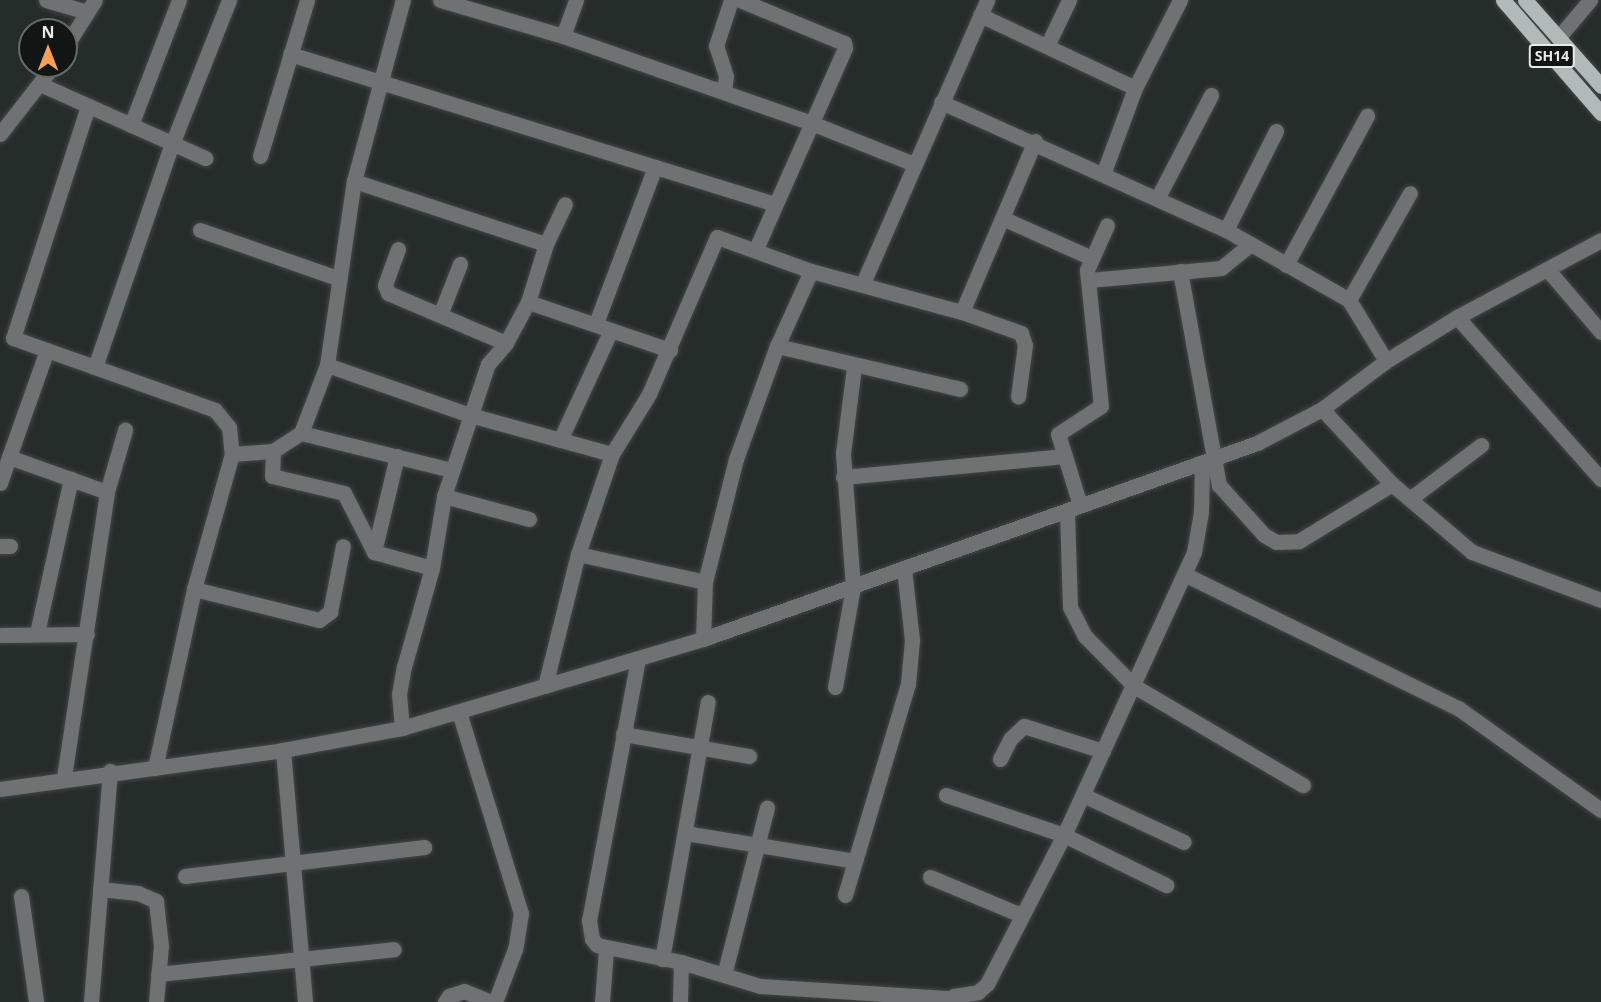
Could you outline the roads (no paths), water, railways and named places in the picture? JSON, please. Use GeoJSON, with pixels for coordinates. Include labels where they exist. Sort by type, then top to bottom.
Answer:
{"type":"FeatureCollection","features":[{"type":"Feature","properties":{"kind":"main road","name":"SH14"},"geometry":{"type":"LineString","coordinates":[[1503,0],[1601,113]]}},
{"type":"Feature","properties":{"kind":"main road","name":"SH14"},"geometry":{"type":"LineString","coordinates":[[1525,0],[1601,86]]}},
{"type":"Feature","properties":{"kind":"street"},"geometry":{"type":"LineString","coordinates":[[46,0],[91,6],[78,27]]}},
{"type":"Feature","properties":{"kind":"street"},"geometry":{"type":"LineString","coordinates":[[131,125],[179,0]]}},
{"type":"Feature","properties":{"kind":"street"},"geometry":{"type":"LineString","coordinates":[[95,367],[172,144],[229,0]]}},
{"type":"Feature","properties":{"kind":"street"},"geometry":{"type":"LineString","coordinates":[[261,156],[307,0]]}},
{"type":"Feature","properties":{"kind":"street"},"geometry":{"type":"LineString","coordinates":[[232,454],[273,451],[301,433],[327,365],[354,181],[403,0]]}},
{"type":"Feature","properties":{"kind":"street"},"geometry":{"type":"LineString","coordinates":[[440,0],[470,4],[563,36],[813,124],[914,164]]}},
{"type":"Feature","properties":{"kind":"street"},"geometry":{"type":"LineString","coordinates":[[563,36],[576,0]]}},
{"type":"Feature","properties":{"kind":"street"},"geometry":{"type":"LineString","coordinates":[[724,92],[726,76],[716,46],[731,0]]}},
{"type":"Feature","properties":{"kind":"street"},"geometry":{"type":"LineString","coordinates":[[740,0],[844,43],[845,53],[756,249]]}},
{"type":"Feature","properties":{"kind":"street"},"geometry":{"type":"LineString","coordinates":[[863,283],[987,0]]}},
{"type":"Feature","properties":{"kind":"street"},"geometry":{"type":"LineString","coordinates":[[1047,45],[1070,0]]}},
{"type":"Feature","properties":{"kind":"street"},"geometry":{"type":"LineString","coordinates":[[1104,172],[1135,88],[1180,0]]}},
{"type":"Feature","properties":{"kind":"street"},"geometry":{"type":"LineString","coordinates":[[1558,38],[1590,0]]}},
{"type":"Feature","properties":{"kind":"street"},"geometry":{"type":"LineString","coordinates":[[980,15],[1135,88]]}},
{"type":"Feature","properties":{"kind":"street"},"geometry":{"type":"LineString","coordinates":[[290,54],[775,204]]}},
{"type":"Feature","properties":{"kind":"street"},"geometry":{"type":"LineString","coordinates":[[0,134],[46,78]]}},
{"type":"Feature","properties":{"kind":"street"},"geometry":{"type":"LineString","coordinates":[[42,85],[205,158]]}},
{"type":"Feature","properties":{"kind":"street"},"geometry":{"type":"LineString","coordinates":[[1158,197],[1211,95]]}},
{"type":"Feature","properties":{"kind":"street"},"geometry":{"type":"LineString","coordinates":[[941,102],[1035,141],[1158,197],[1226,230],[1349,300],[1386,361]]}},
{"type":"Feature","properties":{"kind":"street"},"geometry":{"type":"LineString","coordinates":[[0,347],[13,338],[88,106]]}},
{"type":"Feature","properties":{"kind":"street"},"geometry":{"type":"LineString","coordinates":[[1286,265],[1367,116]]}},
{"type":"Feature","properties":{"kind":"street"},"geometry":{"type":"LineString","coordinates":[[1226,230],[1276,131]]}},
{"type":"Feature","properties":{"kind":"street"},"geometry":{"type":"LineString","coordinates":[[962,312],[1035,141]]}},
{"type":"Feature","properties":{"kind":"street"},"geometry":{"type":"LineString","coordinates":[[596,323],[655,167]]}},
{"type":"Feature","properties":{"kind":"street"},"geometry":{"type":"LineString","coordinates":[[354,181],[546,244]]}},
{"type":"Feature","properties":{"kind":"street"},"geometry":{"type":"LineString","coordinates":[[1349,300],[1410,193]]}},
{"type":"Feature","properties":{"kind":"street"},"geometry":{"type":"LineString","coordinates":[[402,728],[399,694],[404,667],[432,568],[444,495],[488,364],[506,343],[528,302],[546,244],[565,204]]}},
{"type":"Feature","properties":{"kind":"street"},"geometry":{"type":"LineString","coordinates":[[1002,218],[1092,258]]}},
{"type":"Feature","properties":{"kind":"street"},"geometry":{"type":"LineString","coordinates":[[1107,225],[1087,270],[1101,406],[1059,434],[1074,508],[1068,592],[1075,620],[1134,686],[1303,785]]}},
{"type":"Feature","properties":{"kind":"street"},"geometry":{"type":"LineString","coordinates":[[200,230],[340,279]]}},
{"type":"Feature","properties":{"kind":"street"},"geometry":{"type":"LineString","coordinates":[[545,686],[578,554],[612,454],[649,394],[717,237],[811,270],[962,312],[1021,333],[1025,345],[1018,397]]}},
{"type":"Feature","properties":{"kind":"street"},"geometry":{"type":"LineString","coordinates":[[0,789],[64,777],[155,768],[283,750],[402,728],[703,639],[1209,462],[1322,409],[1386,361],[1457,317],[1601,240]]}},
{"type":"Feature","properties":{"kind":"street"},"geometry":{"type":"LineString","coordinates":[[1089,280],[1221,268],[1251,244]]}},
{"type":"Feature","properties":{"kind":"street"},"geometry":{"type":"LineString","coordinates":[[398,249],[386,290],[506,343]]}},
{"type":"Feature","properties":{"kind":"street"},"geometry":{"type":"LineString","coordinates":[[440,315],[460,264]]}},
{"type":"Feature","properties":{"kind":"street"},"geometry":{"type":"LineString","coordinates":[[1547,269],[1601,332]]}},
{"type":"Feature","properties":{"kind":"street"},"geometry":{"type":"LineString","coordinates":[[703,639],[705,582],[736,459],[777,346],[811,270]]}},
{"type":"Feature","properties":{"kind":"street"},"geometry":{"type":"LineString","coordinates":[[1180,272],[1209,462],[1224,494],[1263,535],[1287,544],[1299,541],[1392,484]]}},
{"type":"Feature","properties":{"kind":"street"},"geometry":{"type":"LineString","coordinates":[[528,302],[596,323],[670,350]]}},
{"type":"Feature","properties":{"kind":"street"},"geometry":{"type":"LineString","coordinates":[[1457,317],[1601,479]]}},
{"type":"Feature","properties":{"kind":"street"},"geometry":{"type":"LineString","coordinates":[[560,440],[610,330]]}},
{"type":"Feature","properties":{"kind":"street"},"geometry":{"type":"LineString","coordinates":[[13,338],[215,410],[229,427],[232,454],[194,589],[155,768]]}},
{"type":"Feature","properties":{"kind":"street"},"geometry":{"type":"LineString","coordinates":[[777,346],[854,367],[960,389]]}},
{"type":"Feature","properties":{"kind":"street"},"geometry":{"type":"LineString","coordinates":[[0,483],[47,350]]}},
{"type":"Feature","properties":{"kind":"street"},"geometry":{"type":"LineString","coordinates":[[327,365],[470,415],[612,454]]}},
{"type":"Feature","properties":{"kind":"street"},"geometry":{"type":"LineString","coordinates":[[835,687],[853,587],[843,453],[854,367]]}},
{"type":"Feature","properties":{"kind":"street"},"geometry":{"type":"LineString","coordinates":[[1322,409],[1392,484],[1472,552],[1601,600]]}},
{"type":"Feature","properties":{"kind":"street"},"geometry":{"type":"LineString","coordinates":[[64,777],[107,492],[125,430]]}},
{"type":"Feature","properties":{"kind":"street"},"geometry":{"type":"LineString","coordinates":[[301,433],[452,470]]}},
{"type":"Feature","properties":{"kind":"street"},"geometry":{"type":"LineString","coordinates":[[1411,498],[1481,445]]}},
{"type":"Feature","properties":{"kind":"street"},"geometry":{"type":"LineString","coordinates":[[273,451],[272,476],[344,492],[374,552],[432,568]]}},
{"type":"Feature","properties":{"kind":"street"},"geometry":{"type":"LineString","coordinates":[[374,552],[397,456]]}},
{"type":"Feature","properties":{"kind":"street"},"geometry":{"type":"LineString","coordinates":[[843,477],[1065,456]]}},
{"type":"Feature","properties":{"kind":"street"},"geometry":{"type":"LineString","coordinates":[[9,457],[107,492]]}},
{"type":"Feature","properties":{"kind":"street"},"geometry":{"type":"LineString","coordinates":[[638,659],[588,920],[592,939],[606,950],[681,962],[760,986],[844,997],[946,1000],[970,995],[987,984],[1083,795],[1186,575],[1199,532],[1209,462]]}},
{"type":"Feature","properties":{"kind":"street"},"geometry":{"type":"LineString","coordinates":[[37,633],[71,479]]}},
{"type":"Feature","properties":{"kind":"street"},"geometry":{"type":"LineString","coordinates":[[444,495],[529,519]]}},
{"type":"Feature","properties":{"kind":"street"},"geometry":{"type":"LineString","coordinates":[[194,589],[319,620],[330,612],[343,546]]}},
{"type":"Feature","properties":{"kind":"street"},"geometry":{"type":"LineString","coordinates":[[578,554],[705,582]]}},
{"type":"Feature","properties":{"kind":"street"},"geometry":{"type":"LineString","coordinates":[[845,895],[908,684],[912,640],[904,569]]}},
{"type":"Feature","properties":{"kind":"street"},"geometry":{"type":"LineString","coordinates":[[1186,575],[1458,708],[1601,810]]}},
{"type":"Feature","properties":{"kind":"street"},"geometry":{"type":"LineString","coordinates":[[0,635],[87,634]]}},
{"type":"Feature","properties":{"kind":"street"},"geometry":{"type":"LineString","coordinates":[[662,959],[708,702]]}},
{"type":"Feature","properties":{"kind":"street"},"geometry":{"type":"LineString","coordinates":[[445,1002],[449,996],[464,991],[493,1002],[515,949],[520,913],[459,712]]}},
{"type":"Feature","properties":{"kind":"street"},"geometry":{"type":"LineString","coordinates":[[1000,759],[1010,739],[1024,726],[1103,752]]}},
{"type":"Feature","properties":{"kind":"street"},"geometry":{"type":"LineString","coordinates":[[622,734],[749,756]]}},
{"type":"Feature","properties":{"kind":"street"},"geometry":{"type":"LineString","coordinates":[[283,750],[305,1002]]}},
{"type":"Feature","properties":{"kind":"street"},"geometry":{"type":"LineString","coordinates":[[91,1002],[110,771]]}},
{"type":"Feature","properties":{"kind":"street"},"geometry":{"type":"LineString","coordinates":[[946,795],[1064,834],[1166,885]]}},
{"type":"Feature","properties":{"kind":"street"},"geometry":{"type":"LineString","coordinates":[[1083,795],[1184,842]]}},
{"type":"Feature","properties":{"kind":"street"},"geometry":{"type":"LineString","coordinates":[[724,975],[767,807]]}},
{"type":"Feature","properties":{"kind":"street"},"geometry":{"type":"LineString","coordinates":[[686,833],[758,847],[786,848],[855,861]]}},
{"type":"Feature","properties":{"kind":"street"},"geometry":{"type":"LineString","coordinates":[[185,876],[424,847]]}},
{"type":"Feature","properties":{"kind":"street"},"geometry":{"type":"LineString","coordinates":[[930,877],[1021,915]]}},
{"type":"Feature","properties":{"kind":"street"},"geometry":{"type":"LineString","coordinates":[[100,889],[138,894],[156,901],[161,920],[156,1002]]}},
{"type":"Feature","properties":{"kind":"street"},"geometry":{"type":"LineString","coordinates":[[21,896],[36,1002]]}},
{"type":"Feature","properties":{"kind":"street"},"geometry":{"type":"LineString","coordinates":[[159,974],[394,948]]}},
{"type":"Feature","properties":{"kind":"street"},"geometry":{"type":"LineString","coordinates":[[602,1002],[606,950]]}},
{"type":"Feature","properties":{"kind":"street"},"geometry":{"type":"LineString","coordinates":[[680,1002],[681,962]]}},
{"type":"Feature","properties":{"kind":"street"},"geometry":{"type":"LineString","coordinates":[[756,1002],[760,986]]}}]}
